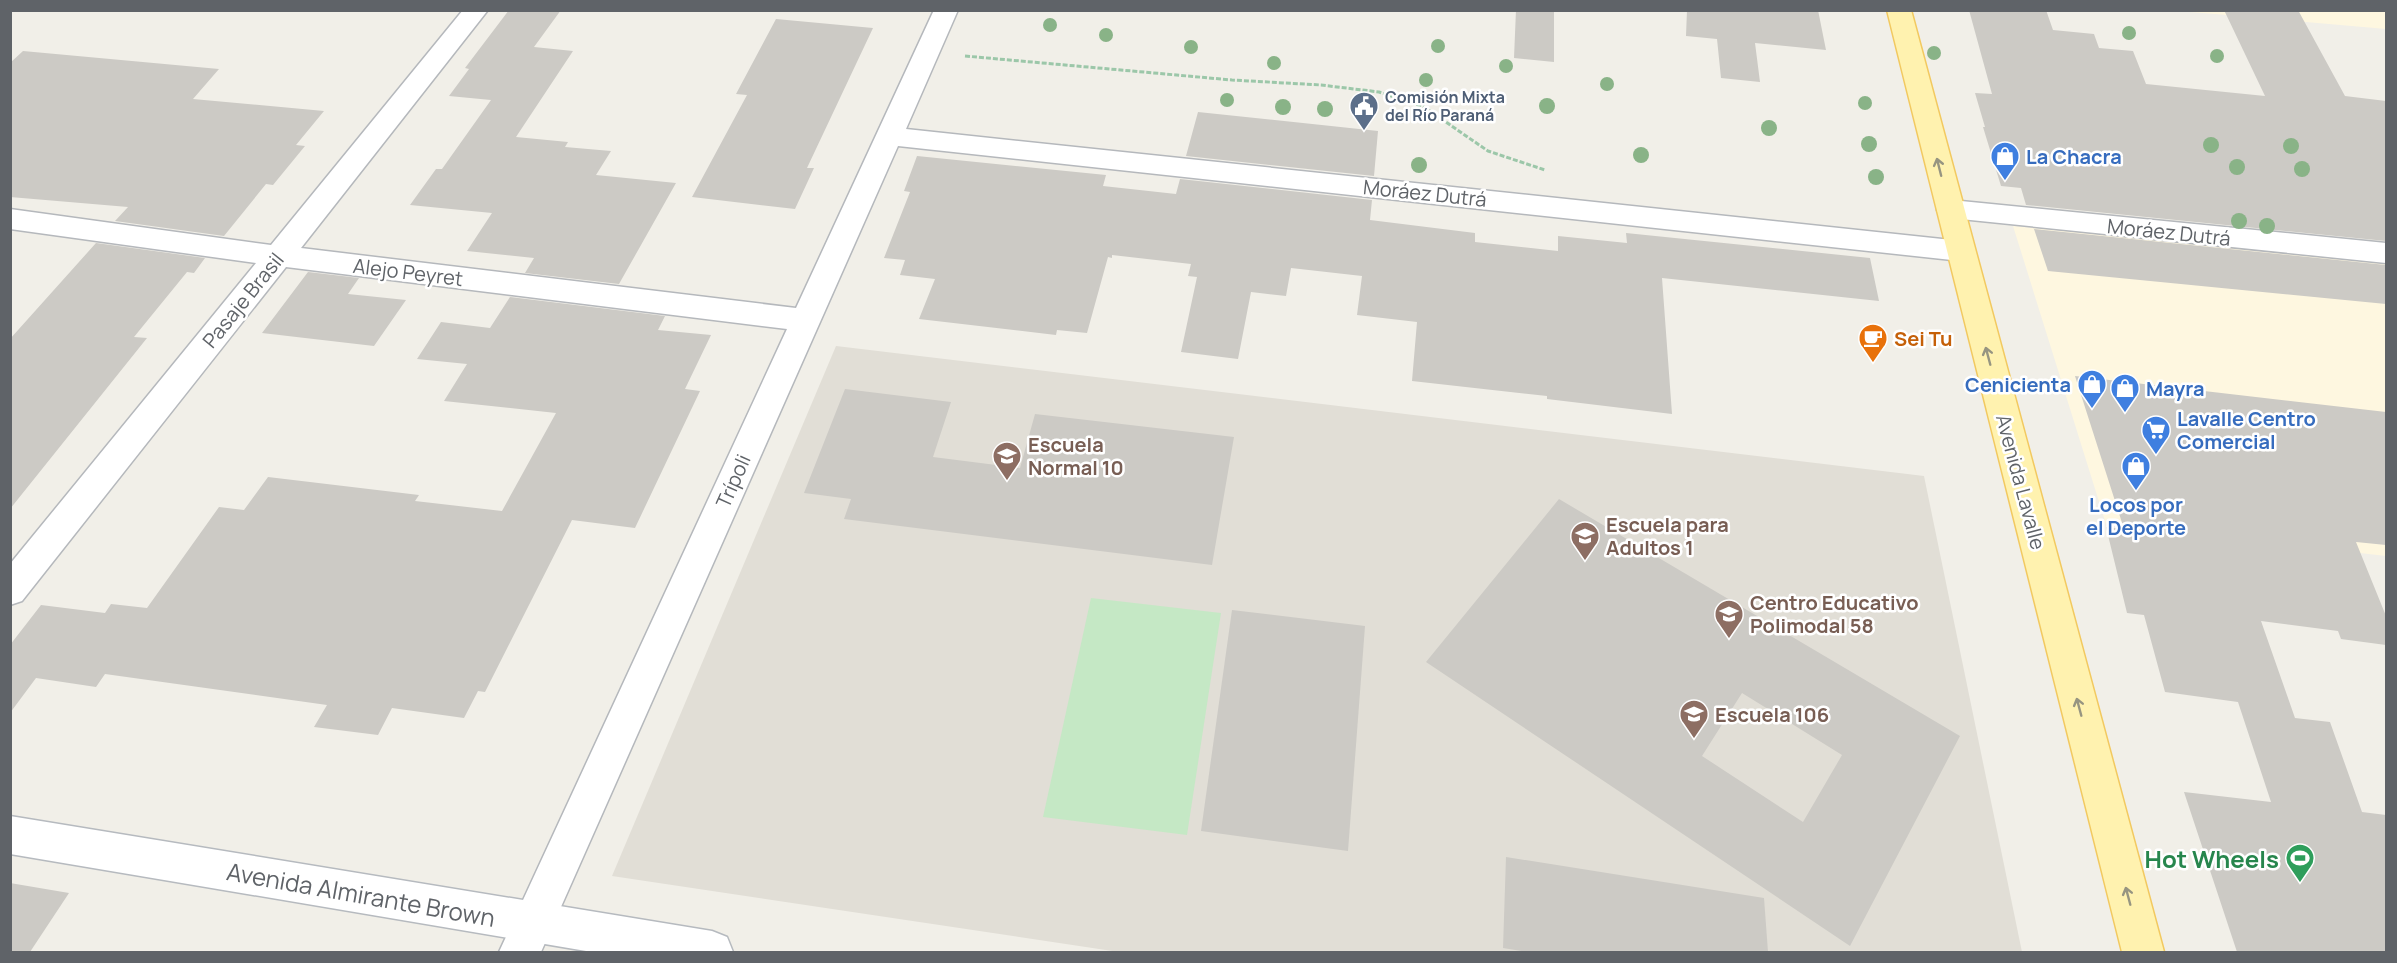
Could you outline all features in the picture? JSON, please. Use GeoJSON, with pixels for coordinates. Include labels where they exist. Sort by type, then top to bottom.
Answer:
{"type":"FeatureCollection","features":[{"type":"Feature","properties":{"kind":"main road","name":"Avenida Lavalle"},"geometry":{"type":"LineString","coordinates":[[1899,10],[2143,952]]}},
{"type":"Feature","properties":{"kind":"street","name":"Pasaje Brasil"},"geometry":{"type":"LineString","coordinates":[[10,590],[476,10]]}},
{"type":"Feature","properties":{"kind":"street"},"geometry":{"type":"LineString","coordinates":[[940,10],[946,11]]}},
{"type":"Feature","properties":{"kind":"street","name":"Trípoli"},"geometry":{"type":"LineString","coordinates":[[527,938],[946,11]]}},
{"type":"Feature","properties":{"kind":"street","name":"Moráez Dutrá"},"geometry":{"type":"LineString","coordinates":[[890,136],[1961,251]]}},
{"type":"Feature","properties":{"kind":"street","name":"Moráez Dutrá"},"geometry":{"type":"LineString","coordinates":[[1950,210],[2386,253]]}},
{"type":"Feature","properties":{"kind":"street","name":"Alejo Peyret"},"geometry":{"type":"LineString","coordinates":[[10,219],[279,256],[806,320]]}},
{"type":"Feature","properties":{"kind":"street","name":"Avenida Almirante Brown"},"geometry":{"type":"LineString","coordinates":[[10,835],[527,938],[712,952]]}},
{"type":"Feature","properties":{"kind":"path"},"geometry":{"type":"LineString","coordinates":[[927,52],[1232,80],[1322,85],[1379,92],[1424,107],[1488,151],[1535,168],[1554,172]]}},
{"type":"Feature","properties":{"kind":"shaded area"},"geometry":{"type":"Polygon","coordinates":[[[2177,11],[2386,11],[2386,29],[2215,14],[2177,11]]]}},
{"type":"Feature","properties":{"kind":"shaded area"},"geometry":{"type":"Polygon","coordinates":[[[2013,226],[2386,261],[2386,556],[2106,524],[2013,226]]]}},
{"type":"Feature","properties":{"kind":"shaded area"},"geometry":{"type":"Polygon","coordinates":[[[836,346],[1924,476],[2022,952],[1119,952],[612,876],[836,346]]]}},
{"type":"Feature","properties":{"kind":"green space"},"geometry":{"type":"Polygon","coordinates":[[[1091,598],[1221,613],[1187,835],[1043,817],[1091,598]]]}},
{"type":"Feature","properties":{"kind":"building"},"geometry":{"type":"Polygon","coordinates":[[[509,10],[561,10],[534,47],[573,51],[516,137],[568,142],[565,147],[611,151],[596,175],[676,183],[619,284],[525,273],[534,258],[467,251],[492,213],[410,205],[436,169],[442,169],[491,100],[449,96],[469,69],[465,68],[509,10]]]}},
{"type":"Feature","properties":{"kind":"building"},"geometry":{"type":"Polygon","coordinates":[[[1516,10],[1554,10],[1554,62],[1514,58],[1516,10]]]}},
{"type":"Feature","properties":{"kind":"building"},"geometry":{"type":"Polygon","coordinates":[[[1687,10],[1818,10],[1826,50],[1755,43],[1760,82],[1721,78],[1717,39],[1686,36],[1687,10]]]}},
{"type":"Feature","properties":{"kind":"building"},"geometry":{"type":"Polygon","coordinates":[[[1969,10],[2046,10],[2053,30],[2094,34],[2099,48],[2133,51],[2146,84],[2265,96],[2224,10],[2298,10],[2345,96],[2386,101],[2386,241],[2026,205],[2021,188],[2001,186],[1983,127],[1985,127],[1975,93],[1992,94],[1969,10]]]}},
{"type":"Feature","properties":{"kind":"building"},"geometry":{"type":"Polygon","coordinates":[[[776,19],[873,28],[807,168],[814,168],[795,209],[692,197],[747,95],[736,94],[776,19]]]}},
{"type":"Feature","properties":{"kind":"building"},"geometry":{"type":"Polygon","coordinates":[[[23,51],[219,69],[193,99],[324,111],[296,145],[305,146],[273,185],[266,184],[224,236],[115,221],[128,207],[10,197],[10,63],[23,51]]]}},
{"type":"Feature","properties":{"kind":"building"},"geometry":{"type":"Polygon","coordinates":[[[1198,112],[1378,131],[1374,176],[1186,156],[1198,112]]]}},
{"type":"Feature","properties":{"kind":"building"},"geometry":{"type":"Polygon","coordinates":[[[917,156],[1106,175],[1103,186],[1176,194],[1180,179],[1372,200],[1370,220],[1475,233],[1475,242],[1558,251],[1558,236],[1627,243],[1626,233],[1870,258],[1879,301],[1662,278],[1672,414],[1547,399],[1547,396],[1412,381],[1417,322],[1357,315],[1362,276],[1291,268],[1286,296],[1251,292],[1238,359],[1181,352],[1197,277],[1188,276],[1191,264],[1112,255],[1112,258],[1108,257],[1087,333],[1057,330],[1056,335],[919,319],[935,279],[900,275],[905,260],[884,258],[910,192],[904,191],[917,156]]]}},
{"type":"Feature","properties":{"kind":"building"},"geometry":{"type":"Polygon","coordinates":[[[2034,229],[2386,265],[2386,304],[2048,271],[2034,229]]]}},
{"type":"Feature","properties":{"kind":"building"},"geometry":{"type":"Polygon","coordinates":[[[96,243],[205,258],[194,273],[187,272],[134,337],[147,338],[10,509],[10,339],[96,243]]]}},
{"type":"Feature","properties":{"kind":"building"},"geometry":{"type":"Polygon","coordinates":[[[308,272],[359,278],[348,294],[406,300],[374,346],[262,333],[308,272]]]}},
{"type":"Feature","properties":{"kind":"building"},"geometry":{"type":"Polygon","coordinates":[[[510,297],[665,316],[658,330],[711,335],[685,389],[700,391],[635,528],[572,520],[485,692],[478,691],[464,718],[392,708],[378,735],[314,727],[327,705],[105,674],[96,687],[36,678],[10,713],[10,645],[41,605],[105,613],[111,604],[147,608],[219,507],[244,510],[268,477],[419,495],[415,501],[502,511],[556,413],[444,401],[467,364],[417,359],[441,322],[490,328],[510,297]]]}},
{"type":"Feature","properties":{"kind":"building"},"geometry":{"type":"Polygon","coordinates":[[[2075,376],[2386,412],[2386,545],[2356,542],[2386,616],[2386,645],[2341,639],[2338,631],[2261,621],[2295,718],[2330,722],[2362,812],[2386,815],[2386,952],[2237,952],[2184,792],[2271,802],[2238,702],[2165,692],[2144,615],[2127,613],[2106,527],[2124,529],[2075,376]]]}},
{"type":"Feature","properties":{"kind":"building"},"geometry":{"type":"Polygon","coordinates":[[[845,389],[951,402],[933,457],[1020,468],[1035,414],[1234,437],[1212,565],[844,519],[851,499],[804,493],[845,389]]]}},
{"type":"Feature","properties":{"kind":"building"},"geometry":{"type":"Polygon","coordinates":[[[1559,499],[1960,736],[1850,946],[1426,662],[1559,499]],[[1742,693],[1702,756],[1803,822],[1842,755],[1742,693]]]}},
{"type":"Feature","properties":{"kind":"building"},"geometry":{"type":"Polygon","coordinates":[[[1232,610],[1365,626],[1348,851],[1201,831],[1232,610]]]}},
{"type":"Feature","properties":{"kind":"building"},"geometry":{"type":"Polygon","coordinates":[[[1506,857],[1764,898],[1768,952],[1528,952],[1503,948],[1506,857]]]}},
{"type":"Feature","properties":{"kind":"building"},"geometry":{"type":"Polygon","coordinates":[[[10,883],[69,893],[30,952],[10,952],[10,883]]]}},
{"type":"Feature","properties":{"kind":"place","name":"Comisión Mixta del Río Paraná"},"geometry":{"type":"Point","coordinates":[1364,132]}},
{"type":"Feature","properties":{"kind":"place","name":"La Chacra"},"geometry":{"type":"Point","coordinates":[2005,182]}},
{"type":"Feature","properties":{"kind":"place","name":"Sei Tu"},"geometry":{"type":"Point","coordinates":[1873,364]}},
{"type":"Feature","properties":{"kind":"place","name":"Cenicienta"},"geometry":{"type":"Point","coordinates":[2092,410]}},
{"type":"Feature","properties":{"kind":"place","name":"Mayra"},"geometry":{"type":"Point","coordinates":[2125,414]}},
{"type":"Feature","properties":{"kind":"place","name":"Lavalle Centro Comercial"},"geometry":{"type":"Point","coordinates":[2156,456]}},
{"type":"Feature","properties":{"kind":"place","name":"Escuela Normal 10"},"geometry":{"type":"Point","coordinates":[1007,482]}},
{"type":"Feature","properties":{"kind":"place","name":"Locos por el Deporte"},"geometry":{"type":"Point","coordinates":[2136,492]}},
{"type":"Feature","properties":{"kind":"place","name":"Escuela para Adultos 1"},"geometry":{"type":"Point","coordinates":[1585,562]}},
{"type":"Feature","properties":{"kind":"place","name":"Centro Educativo Polimodal 58"},"geometry":{"type":"Point","coordinates":[1729,640]}},
{"type":"Feature","properties":{"kind":"place","name":"Escuela 106"},"geometry":{"type":"Point","coordinates":[1694,740]}},
{"type":"Feature","properties":{"kind":"place","name":"Hot Wheels"},"geometry":{"type":"Point","coordinates":[2300,884]}}]}
